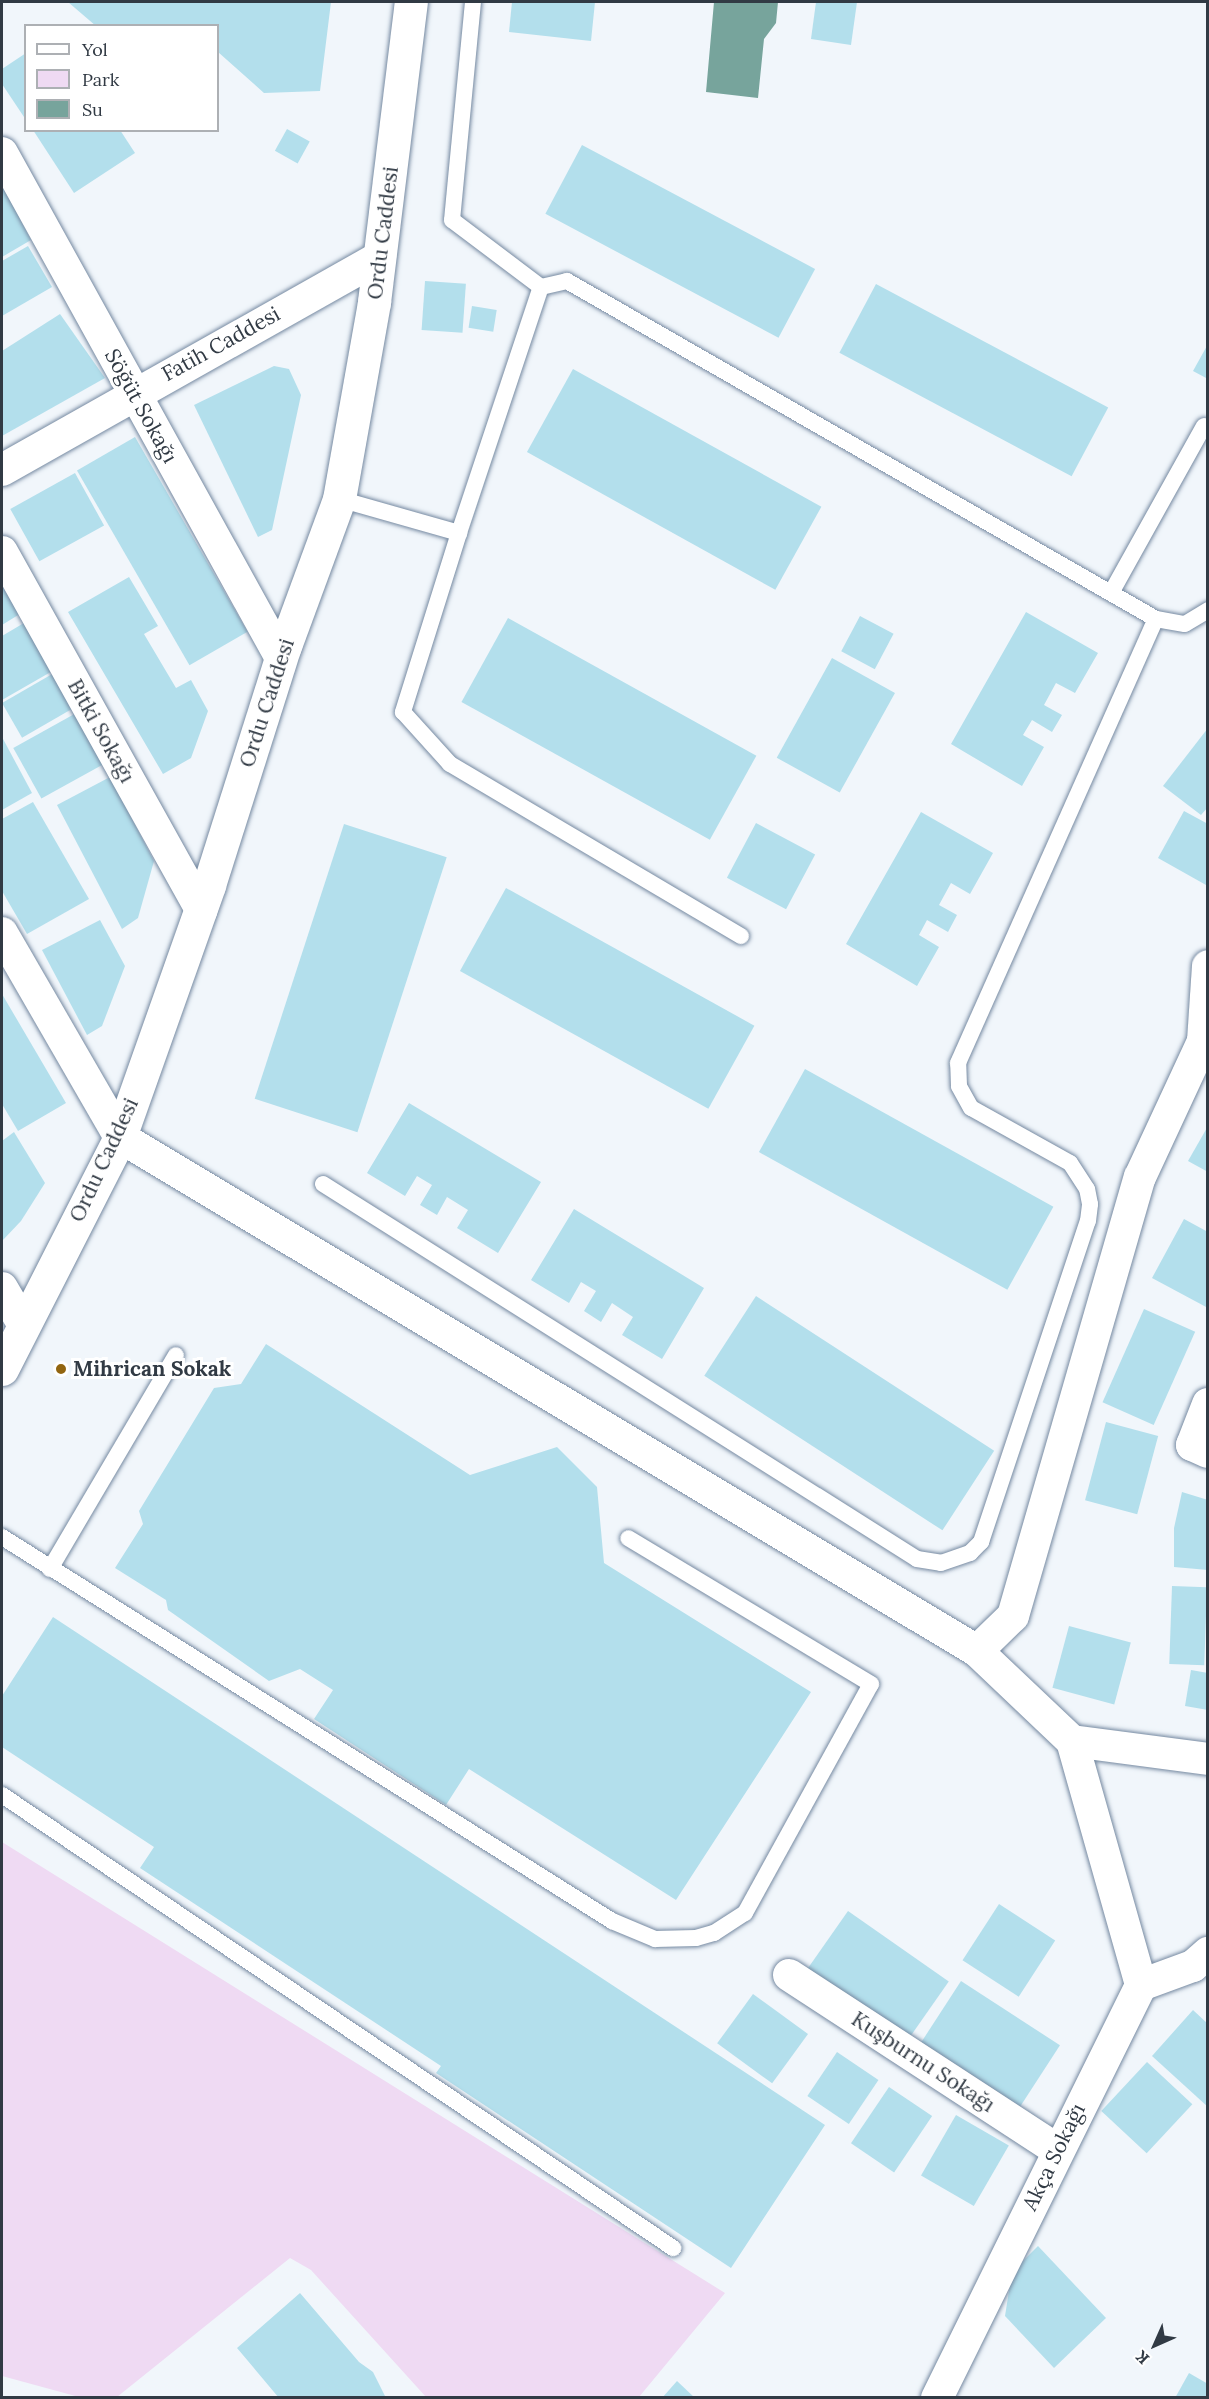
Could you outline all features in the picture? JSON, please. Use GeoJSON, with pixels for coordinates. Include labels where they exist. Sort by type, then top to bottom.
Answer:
{"type":"FeatureCollection","features":[{"type":"Feature","properties":{"kind":"main road","name":"Ordu Caddesi"},"geometry":{"type":"LineString","coordinates":[[2,1369],[120,1137],[201,910],[281,658],[339,499],[380,257],[411,2]]}},
{"type":"Feature","properties":{"kind":"street","name":"Söğüt Sokağı"},"geometry":{"type":"LineString","coordinates":[[2,153],[281,658]]}},
{"type":"Feature","properties":{"kind":"street","name":"Fatih Caddesi"},"geometry":{"type":"LineString","coordinates":[[2,470],[134,393],[380,257]]}},
{"type":"Feature","properties":{"kind":"street","name":"Bitki Sokağı"},"geometry":{"type":"LineString","coordinates":[[2,552],[201,910]]}},
{"type":"Feature","properties":{"kind":"street"},"geometry":{"type":"LineString","coordinates":[[2,933],[120,1137],[977,1651],[1072,1741],[1141,1985],[1193,1966],[1208,1953]]}},
{"type":"Feature","properties":{"kind":"street"},"geometry":{"type":"LineString","coordinates":[[977,1651],[1013,1616],[1140,1177],[1205,1042],[1208,966]]}},
{"type":"Feature","properties":{"kind":"street"},"geometry":{"type":"LineString","coordinates":[[2,1288],[23,1324]]}},
{"type":"Feature","properties":{"kind":"street"},"geometry":{"type":"LineString","coordinates":[[1208,1404],[1192,1445],[1208,1452]]}},
{"type":"Feature","properties":{"kind":"street"},"geometry":{"type":"LineString","coordinates":[[1072,1741],[1208,1759]]}},
{"type":"Feature","properties":{"kind":"street","name":"Kuşburnu Sokağı"},"geometry":{"type":"LineString","coordinates":[[789,1975],[1057,2150]]}},
{"type":"Feature","properties":{"kind":"street","name":"Akça Sokağı"},"geometry":{"type":"LineString","coordinates":[[936,2397],[1141,1985]]}},
{"type":"Feature","properties":{"kind":"lane"},"geometry":{"type":"LineString","coordinates":[[473,2],[452,220],[541,287],[567,281],[1156,618],[1185,624],[1208,610]]}},
{"type":"Feature","properties":{"kind":"lane"},"geometry":{"type":"LineString","coordinates":[[541,287],[459,533],[403,712],[450,764],[741,936]]}},
{"type":"Feature","properties":{"kind":"lane"},"geometry":{"type":"LineString","coordinates":[[1111,592],[1204,426]]}},
{"type":"Feature","properties":{"kind":"lane"},"geometry":{"type":"LineString","coordinates":[[339,499],[459,533]]}},
{"type":"Feature","properties":{"kind":"lane"},"geometry":{"type":"LineString","coordinates":[[323,1184],[917,1559],[941,1563],[970,1553],[981,1542],[1088,1221],[1090,1204],[1087,1189],[1070,1163],[971,1108],[960,1086],[958,1063],[1156,618]]}},
{"type":"Feature","properties":{"kind":"lane"},"geometry":{"type":"LineString","coordinates":[[50,1569],[176,1355]]}},
{"type":"Feature","properties":{"kind":"lane"},"geometry":{"type":"LineString","coordinates":[[2,1537],[622,1927],[655,1939],[696,1938],[714,1933],[745,1913],[871,1684],[628,1538]]}},
{"type":"Feature","properties":{"kind":"lane"},"geometry":{"type":"LineString","coordinates":[[2,1795],[673,2248]]}},
{"type":"Feature","properties":{"kind":"green space"},"geometry":{"type":"Polygon","coordinates":[[[2,1842],[725,2293],[639,2397],[426,2397],[311,2270],[290,2258],[117,2397],[79,2397],[2,2376],[2,1842]]]}},
{"type":"Feature","properties":{"kind":"water"},"geometry":{"type":"Polygon","coordinates":[[[714,2],[778,2],[776,23],[764,39],[758,98],[706,92],[714,2]]]}},
{"type":"Feature","properties":{"kind":"building"},"geometry":{"type":"Polygon","coordinates":[[[68,2],[331,2],[320,91],[264,93],[219,53],[219,24],[94,24],[68,2]]]}},
{"type":"Feature","properties":{"kind":"building"},"geometry":{"type":"Polygon","coordinates":[[[512,2],[595,2],[591,41],[509,32],[512,2]]]}},
{"type":"Feature","properties":{"kind":"building"},"geometry":{"type":"Polygon","coordinates":[[[816,2],[857,2],[851,45],[811,39],[816,2]]]}},
{"type":"Feature","properties":{"kind":"building"},"geometry":{"type":"Polygon","coordinates":[[[24,54],[24,117],[2,84],[2,69],[24,54]]]}},
{"type":"Feature","properties":{"kind":"building"},"geometry":{"type":"Polygon","coordinates":[[[287,129],[310,142],[298,163],[275,151],[287,129]]]}},
{"type":"Feature","properties":{"kind":"building"},"geometry":{"type":"Polygon","coordinates":[[[34,132],[121,132],[135,153],[74,193],[34,132]]]}},
{"type":"Feature","properties":{"kind":"building"},"geometry":{"type":"Polygon","coordinates":[[[582,145],[815,269],[778,338],[545,214],[582,145]]]}},
{"type":"Feature","properties":{"kind":"building"},"geometry":{"type":"Polygon","coordinates":[[[2,184],[31,240],[2,257],[2,184]]]}},
{"type":"Feature","properties":{"kind":"building"},"geometry":{"type":"Polygon","coordinates":[[[28,246],[52,287],[2,316],[2,261],[28,246]]]}},
{"type":"Feature","properties":{"kind":"building"},"geometry":{"type":"Polygon","coordinates":[[[425,281],[466,284],[462,333],[422,330],[425,281]]]}},
{"type":"Feature","properties":{"kind":"building"},"geometry":{"type":"Polygon","coordinates":[[[876,284],[1108,407],[1072,476],[839,353],[876,284]]]}},
{"type":"Feature","properties":{"kind":"building"},"geometry":{"type":"Polygon","coordinates":[[[472,306],[497,310],[493,332],[469,328],[472,306]]]}},
{"type":"Feature","properties":{"kind":"building"},"geometry":{"type":"Polygon","coordinates":[[[60,314],[105,378],[2,436],[2,351],[60,314]]]}},
{"type":"Feature","properties":{"kind":"building"},"geometry":{"type":"Polygon","coordinates":[[[1208,344],[1208,379],[1193,371],[1208,344]]]}},
{"type":"Feature","properties":{"kind":"building"},"geometry":{"type":"Polygon","coordinates":[[[274,366],[289,369],[301,395],[272,530],[258,537],[194,405],[274,366]]]}},
{"type":"Feature","properties":{"kind":"building"},"geometry":{"type":"Polygon","coordinates":[[[573,369],[821,507],[775,590],[527,452],[573,369]]]}},
{"type":"Feature","properties":{"kind":"building"},"geometry":{"type":"Polygon","coordinates":[[[135,437],[248,632],[189,665],[77,470],[135,437]]]}},
{"type":"Feature","properties":{"kind":"building"},"geometry":{"type":"Polygon","coordinates":[[[75,473],[104,525],[39,561],[10,509],[75,473]]]}},
{"type":"Feature","properties":{"kind":"building"},"geometry":{"type":"Polygon","coordinates":[[[2,577],[23,612],[2,625],[2,577]]]}},
{"type":"Feature","properties":{"kind":"building"},"geometry":{"type":"Polygon","coordinates":[[[129,577],[158,626],[144,634],[176,688],[191,680],[208,711],[191,758],[163,774],[68,612],[129,577]]]}},
{"type":"Feature","properties":{"kind":"building"},"geometry":{"type":"Polygon","coordinates":[[[1026,612],[1098,653],[1075,693],[1056,683],[1044,705],[1062,715],[1052,732],[1032,720],[1023,735],[1044,747],[1022,786],[951,744],[1026,612]]]}},
{"type":"Feature","properties":{"kind":"building"},"geometry":{"type":"Polygon","coordinates":[[[860,616],[894,634],[875,669],[841,651],[860,616]]]}},
{"type":"Feature","properties":{"kind":"building"},"geometry":{"type":"Polygon","coordinates":[[[508,618],[756,756],[710,840],[461,702],[508,618]]]}},
{"type":"Feature","properties":{"kind":"building"},"geometry":{"type":"Polygon","coordinates":[[[29,620],[56,669],[2,700],[2,636],[29,620]]]}},
{"type":"Feature","properties":{"kind":"building"},"geometry":{"type":"Polygon","coordinates":[[[832,658],[895,693],[840,793],[777,758],[832,658]]]}},
{"type":"Feature","properties":{"kind":"building"},"geometry":{"type":"Polygon","coordinates":[[[54,673],[74,708],[22,738],[2,703],[54,673]]]}},
{"type":"Feature","properties":{"kind":"building"},"geometry":{"type":"Polygon","coordinates":[[[78,712],[106,763],[41,799],[13,748],[78,712]]]}},
{"type":"Feature","properties":{"kind":"building"},"geometry":{"type":"Polygon","coordinates":[[[1208,728],[1208,807],[1201,815],[1163,786],[1208,728]]]}},
{"type":"Feature","properties":{"kind":"building"},"geometry":{"type":"Polygon","coordinates":[[[2,737],[32,793],[2,810],[2,737]]]}},
{"type":"Feature","properties":{"kind":"building"},"geometry":{"type":"Polygon","coordinates":[[[110,777],[154,861],[138,918],[122,929],[57,805],[110,777]]]}},
{"type":"Feature","properties":{"kind":"building"},"geometry":{"type":"Polygon","coordinates":[[[33,802],[89,899],[27,934],[2,891],[2,819],[33,802]]]}},
{"type":"Feature","properties":{"kind":"building"},"geometry":{"type":"Polygon","coordinates":[[[1184,811],[1208,824],[1206,885],[1158,858],[1184,811]]]}},
{"type":"Feature","properties":{"kind":"building"},"geometry":{"type":"Polygon","coordinates":[[[921,812],[993,853],[970,894],[951,883],[939,905],[957,915],[948,932],[927,920],[919,935],[939,947],[917,986],[846,944],[921,812]]]}},
{"type":"Feature","properties":{"kind":"building"},"geometry":{"type":"Polygon","coordinates":[[[756,823],[815,854],[786,909],[727,878],[756,823]]]}},
{"type":"Feature","properties":{"kind":"building"},"geometry":{"type":"Polygon","coordinates":[[[344,824],[447,857],[357,1132],[255,1099],[344,824]]]}},
{"type":"Feature","properties":{"kind":"building"},"geometry":{"type":"Polygon","coordinates":[[[506,888],[754,1026],[708,1109],[460,971],[506,888]]]}},
{"type":"Feature","properties":{"kind":"building"},"geometry":{"type":"Polygon","coordinates":[[[100,920],[125,966],[102,1026],[87,1035],[42,950],[100,920]]]}},
{"type":"Feature","properties":{"kind":"building"},"geometry":{"type":"Polygon","coordinates":[[[2,994],[66,1103],[18,1131],[2,1104],[2,994]]]}},
{"type":"Feature","properties":{"kind":"building"},"geometry":{"type":"Polygon","coordinates":[[[805,1069],[1053,1207],[1007,1290],[759,1152],[805,1069]]]}},
{"type":"Feature","properties":{"kind":"building"},"geometry":{"type":"Polygon","coordinates":[[[409,1103],[541,1182],[498,1253],[457,1228],[468,1210],[447,1197],[437,1215],[420,1205],[432,1185],[417,1176],[405,1196],[367,1173],[409,1103]]]}},
{"type":"Feature","properties":{"kind":"building"},"geometry":{"type":"Polygon","coordinates":[[[1208,1126],[1208,1172],[1188,1161],[1208,1126]]]}},
{"type":"Feature","properties":{"kind":"building"},"geometry":{"type":"Polygon","coordinates":[[[14,1132],[45,1183],[21,1221],[2,1241],[2,1141],[14,1132]]]}},
{"type":"Feature","properties":{"kind":"building"},"geometry":{"type":"Polygon","coordinates":[[[574,1209],[704,1288],[662,1359],[622,1335],[633,1317],[612,1303],[601,1322],[584,1311],[596,1291],[581,1282],[569,1303],[531,1280],[574,1209]]]}},
{"type":"Feature","properties":{"kind":"building"},"geometry":{"type":"Polygon","coordinates":[[[1184,1219],[1208,1232],[1208,1308],[1152,1278],[1184,1219]]]}},
{"type":"Feature","properties":{"kind":"building"},"geometry":{"type":"Polygon","coordinates":[[[756,1296],[994,1451],[942,1530],[704,1376],[756,1296]]]}},
{"type":"Feature","properties":{"kind":"building"},"geometry":{"type":"Polygon","coordinates":[[[1144,1309],[1195,1332],[1154,1425],[1103,1402],[1144,1309]]]}},
{"type":"Feature","properties":{"kind":"building"},"geometry":{"type":"Polygon","coordinates":[[[266,1344],[470,1475],[557,1447],[597,1487],[604,1563],[811,1692],[676,1900],[469,1769],[446,1805],[314,1719],[333,1690],[300,1669],[269,1681],[168,1610],[166,1600],[115,1568],[143,1524],[139,1511],[214,1388],[241,1384],[266,1344]]]}},
{"type":"Feature","properties":{"kind":"building"},"geometry":{"type":"Polygon","coordinates":[[[1106,1422],[1158,1436],[1137,1514],[1085,1500],[1106,1422]]]}},
{"type":"Feature","properties":{"kind":"building"},"geometry":{"type":"Polygon","coordinates":[[[1182,1492],[1208,1500],[1208,1570],[1174,1567],[1174,1528],[1182,1492]]]}},
{"type":"Feature","properties":{"kind":"building"},"geometry":{"type":"Polygon","coordinates":[[[1172,1586],[1207,1587],[1204,1665],[1169,1664],[1172,1586]]]}},
{"type":"Feature","properties":{"kind":"building"},"geometry":{"type":"Polygon","coordinates":[[[53,1617],[825,2125],[731,2268],[436,2073],[441,2066],[140,1868],[154,1847],[2,1747],[2,1696],[53,1617]]]}},
{"type":"Feature","properties":{"kind":"building"},"geometry":{"type":"Polygon","coordinates":[[[1069,1626],[1131,1643],[1114,1704],[1052,1688],[1069,1626]]]}},
{"type":"Feature","properties":{"kind":"building"},"geometry":{"type":"Polygon","coordinates":[[[1191,1670],[1208,1673],[1208,1710],[1185,1706],[1191,1670]]]}},
{"type":"Feature","properties":{"kind":"building"},"geometry":{"type":"Polygon","coordinates":[[[999,1904],[1055,1940],[1019,1997],[963,1960],[999,1904]]]}},
{"type":"Feature","properties":{"kind":"building"},"geometry":{"type":"Polygon","coordinates":[[[848,1911],[949,1982],[903,2047],[802,1977],[848,1911]]]}},
{"type":"Feature","properties":{"kind":"building"},"geometry":{"type":"Polygon","coordinates":[[[961,1981],[1060,2045],[1020,2106],[921,2042],[961,1981]]]}},
{"type":"Feature","properties":{"kind":"building"},"geometry":{"type":"Polygon","coordinates":[[[753,1994],[808,2034],[772,2083],[717,2043],[753,1994]]]}},
{"type":"Feature","properties":{"kind":"building"},"geometry":{"type":"Polygon","coordinates":[[[1193,2010],[1208,2024],[1208,2107],[1152,2056],[1193,2010]]]}},
{"type":"Feature","properties":{"kind":"building"},"geometry":{"type":"Polygon","coordinates":[[[837,2052],[878,2080],[849,2124],[807,2096],[837,2052]]]}},
{"type":"Feature","properties":{"kind":"building"},"geometry":{"type":"Polygon","coordinates":[[[1147,2062],[1192,2104],[1147,2153],[1101,2111],[1147,2062]]]}},
{"type":"Feature","properties":{"kind":"building"},"geometry":{"type":"Polygon","coordinates":[[[889,2087],[932,2116],[894,2172],[851,2143],[889,2087]]]}},
{"type":"Feature","properties":{"kind":"building"},"geometry":{"type":"Polygon","coordinates":[[[956,2115],[1009,2146],[974,2206],[921,2176],[956,2115]]]}},
{"type":"Feature","properties":{"kind":"building"},"geometry":{"type":"Polygon","coordinates":[[[1038,2246],[1106,2318],[1054,2368],[1005,2316],[1012,2272],[1038,2246]]]}},
{"type":"Feature","properties":{"kind":"building"},"geometry":{"type":"Polygon","coordinates":[[[300,2293],[359,2362],[373,2372],[386,2398],[279,2398],[237,2348],[300,2293]]]}},
{"type":"Feature","properties":{"kind":"building"},"geometry":{"type":"Polygon","coordinates":[[[1189,2373],[1208,2384],[1208,2398],[1175,2398],[1189,2373]]]}},
{"type":"Feature","properties":{"kind":"building"},"geometry":{"type":"Polygon","coordinates":[[[677,2381],[695,2398],[662,2398],[677,2381]]]}},
{"type":"Feature","properties":{"kind":"place","name":"Mihrican Sokak"},"geometry":{"type":"Point","coordinates":[61,1369]}}]}
